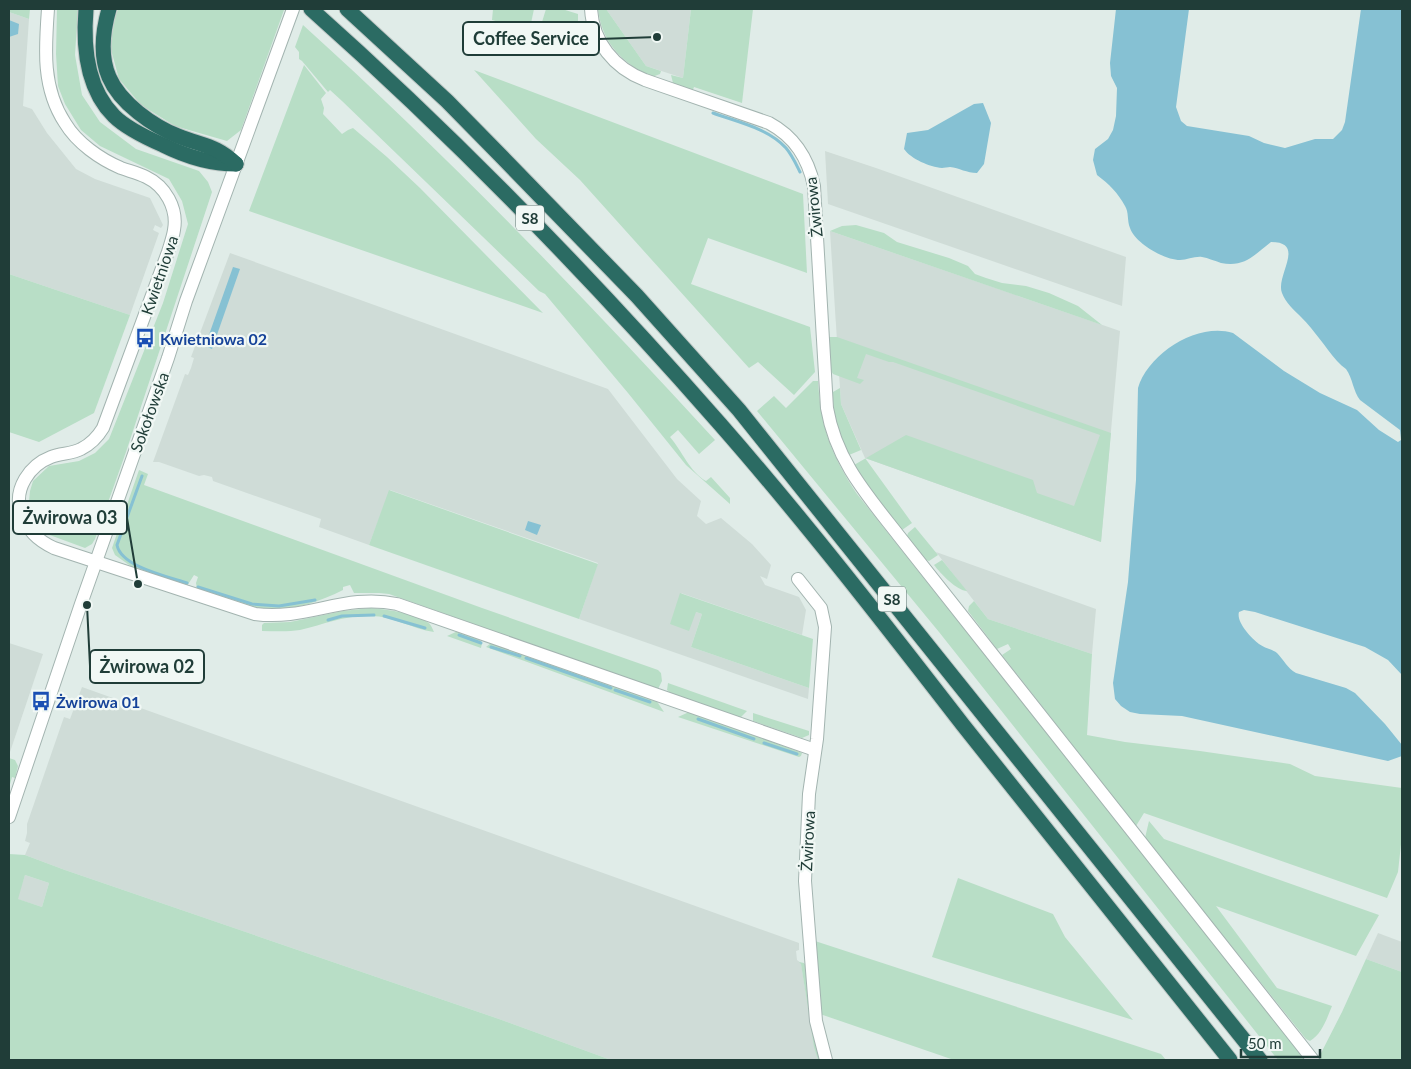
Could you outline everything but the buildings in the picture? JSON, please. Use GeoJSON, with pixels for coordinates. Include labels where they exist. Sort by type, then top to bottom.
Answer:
{"type":"FeatureCollection","features":[{"type":"Feature","properties":{"kind":"highway"},"geometry":{"type":"LineString","coordinates":[[86,9],[84,36],[88,69],[98,96],[114,117],[143,136],[175,151],[221,164],[236,164]]}},
{"type":"Feature","properties":{"kind":"highway"},"geometry":{"type":"LineString","coordinates":[[109,9],[104,26],[104,56],[109,77],[126,101],[150,121],[178,136],[224,153],[236,164]]}},
{"type":"Feature","properties":{"kind":"highway","name":"S8"},"geometry":{"type":"LineString","coordinates":[[311,9],[405,95],[527,215],[721,425],[850,581],[1230,1060]]}},
{"type":"Feature","properties":{"kind":"highway","name":"S8"},"geometry":{"type":"LineString","coordinates":[[347,9],[447,101],[502,157],[637,296],[739,410],[1260,1060]]}},
{"type":"Feature","properties":{"kind":"street","name":"Kwietniowa"},"geometry":{"type":"LineString","coordinates":[[48,9],[45,56],[47,77],[54,102],[66,125],[77,138],[105,160],[158,184],[165,192],[174,217],[174,229],[168,252],[103,428],[97,438],[79,450],[50,458],[38,464],[28,473],[21,488],[19,506],[24,522],[35,537],[54,548],[254,614],[285,616],[354,601],[397,604],[815,750]]}},
{"type":"Feature","properties":{"kind":"street","name":"Sokołowska"},"geometry":{"type":"LineString","coordinates":[[9,817],[186,301],[293,9]]}},
{"type":"Feature","properties":{"kind":"street","name":"Żwirowa"},"geometry":{"type":"LineString","coordinates":[[591,9],[594,29],[602,46],[620,66],[636,77],[769,123],[792,140],[802,154],[808,164],[814,186],[827,408],[832,434],[844,462],[865,492],[1314,1060]]}},
{"type":"Feature","properties":{"kind":"street","name":"Żwirowa"},"geometry":{"type":"LineString","coordinates":[[798,579],[821,608],[824,622],[823,669],[809,794],[805,890],[816,1021],[826,1060]]}},
{"type":"Feature","properties":{"kind":"shaded area"},"geometry":{"type":"Polygon","coordinates":[[[606,9],[691,9],[683,78],[646,66],[606,9]]]}},
{"type":"Feature","properties":{"kind":"shaded area"},"geometry":{"type":"Polygon","coordinates":[[[9,12],[29,19],[23,106],[32,109],[47,133],[76,169],[95,179],[150,198],[163,225],[161,228],[155,225],[153,230],[159,233],[130,315],[9,274],[9,12]]]}},
{"type":"Feature","properties":{"kind":"shaded area"},"geometry":{"type":"Polygon","coordinates":[[[825,151],[1126,257],[1122,306],[828,204],[825,151]]]}},
{"type":"Feature","properties":{"kind":"shaded area"},"geometry":{"type":"Polygon","coordinates":[[[830,231],[1120,331],[1101,542],[865,458],[841,404],[830,231]]]}},
{"type":"Feature","properties":{"kind":"shaded area"},"geometry":{"type":"Polygon","coordinates":[[[230,253],[608,389],[677,479],[701,501],[697,516],[706,524],[721,518],[752,544],[771,565],[767,579],[760,576],[765,585],[799,597],[806,610],[802,635],[681,593],[696,612],[702,614],[691,647],[809,688],[808,699],[579,619],[598,563],[390,490],[369,545],[319,527],[321,519],[213,481],[212,477],[199,476],[159,462],[153,462],[185,374],[188,375],[191,368],[194,358],[191,357],[230,253]]]}},
{"type":"Feature","properties":{"kind":"shaded area"},"geometry":{"type":"Polygon","coordinates":[[[936,552],[1096,609],[1092,654],[988,619],[936,552]]]}},
{"type":"Feature","properties":{"kind":"shaded area"},"geometry":{"type":"Polygon","coordinates":[[[9,643],[43,654],[9,755],[9,643]]]}},
{"type":"Feature","properties":{"kind":"shaded area"},"geometry":{"type":"Polygon","coordinates":[[[82,687],[799,943],[799,950],[796,951],[797,960],[801,963],[818,1060],[611,1060],[499,1019],[25,855],[30,843],[25,841],[27,824],[64,717],[70,719],[82,687]]]}},
{"type":"Feature","properties":{"kind":"shaded area"},"geometry":{"type":"Polygon","coordinates":[[[25,875],[49,883],[42,907],[17,899],[25,875]]]}},
{"type":"Feature","properties":{"kind":"shaded area"},"geometry":{"type":"Polygon","coordinates":[[[1378,933],[1402,942],[1402,972],[1366,959],[1378,933]]]}},
{"type":"Feature","properties":{"kind":"green space"},"geometry":{"type":"Polygon","coordinates":[[[9,9],[30,9],[29,19],[9,12],[9,9]]]}},
{"type":"Feature","properties":{"kind":"green space"},"geometry":{"type":"Polygon","coordinates":[[[57,9],[78,9],[75,55],[82,95],[100,122],[136,149],[199,171],[208,182],[212,192],[126,452],[95,539],[92,544],[85,548],[47,534],[32,520],[29,502],[33,481],[49,466],[79,461],[95,453],[109,439],[163,303],[188,224],[182,201],[169,179],[100,146],[81,130],[65,104],[58,86],[56,54],[57,9]]]}},
{"type":"Feature","properties":{"kind":"green space"},"geometry":{"type":"Polygon","coordinates":[[[118,9],[284,10],[241,130],[227,141],[175,126],[141,105],[119,79],[110,46],[118,9]]]}},
{"type":"Feature","properties":{"kind":"green space"},"geometry":{"type":"Polygon","coordinates":[[[493,9],[534,9],[530,28],[528,30],[492,20],[493,9]]]}},
{"type":"Feature","properties":{"kind":"green space"},"geometry":{"type":"Polygon","coordinates":[[[546,9],[562,9],[578,14],[578,24],[586,43],[584,50],[560,46],[538,35],[546,9]]]}},
{"type":"Feature","properties":{"kind":"green space"},"geometry":{"type":"Polygon","coordinates":[[[598,9],[606,9],[646,66],[661,71],[660,74],[652,77],[631,65],[615,50],[604,32],[598,9]]]}},
{"type":"Feature","properties":{"kind":"green space"},"geometry":{"type":"Polygon","coordinates":[[[691,9],[753,9],[742,103],[694,87],[692,92],[673,83],[671,75],[683,78],[691,9]]]}},
{"type":"Feature","properties":{"kind":"green space"},"geometry":{"type":"Polygon","coordinates":[[[303,25],[410,125],[514,228],[715,440],[699,454],[678,430],[670,437],[695,472],[706,481],[711,477],[730,498],[730,504],[686,465],[545,294],[539,291],[342,101],[330,90],[328,92],[299,59],[299,52],[295,47],[303,25]]]}},
{"type":"Feature","properties":{"kind":"green space"},"geometry":{"type":"Polygon","coordinates":[[[304,65],[326,93],[321,99],[324,108],[323,114],[342,134],[353,128],[387,157],[543,313],[249,211],[304,65]]]}},
{"type":"Feature","properties":{"kind":"green space"},"geometry":{"type":"Polygon","coordinates":[[[474,70],[803,194],[807,273],[708,238],[691,284],[810,327],[815,372],[794,395],[758,362],[749,368],[580,180],[536,139],[474,70]]]}},
{"type":"Feature","properties":{"kind":"green space"},"geometry":{"type":"Polygon","coordinates":[[[856,225],[884,233],[897,242],[949,258],[968,266],[975,274],[986,278],[1049,293],[1078,306],[1102,325],[830,231],[842,226],[856,225]]]}},
{"type":"Feature","properties":{"kind":"green space"},"geometry":{"type":"Polygon","coordinates":[[[9,274],[130,315],[94,413],[39,442],[9,432],[9,274]]]}},
{"type":"Feature","properties":{"kind":"green space"},"geometry":{"type":"Polygon","coordinates":[[[828,337],[837,337],[1111,433],[1101,542],[866,458],[906,435],[1033,480],[1037,493],[1074,506],[1100,435],[866,354],[857,378],[864,380],[860,384],[833,374],[830,369],[828,337]]]}},
{"type":"Feature","properties":{"kind":"green space"},"geometry":{"type":"Polygon","coordinates":[[[813,381],[818,381],[819,398],[825,427],[834,453],[857,494],[1306,1060],[1278,1060],[939,632],[757,411],[774,396],[786,408],[813,381]]]}},
{"type":"Feature","properties":{"kind":"green space"},"geometry":{"type":"Polygon","coordinates":[[[840,388],[841,404],[861,450],[849,455],[835,416],[833,392],[840,388]]]}},
{"type":"Feature","properties":{"kind":"green space"},"geometry":{"type":"Polygon","coordinates":[[[865,458],[912,523],[902,530],[880,503],[854,465],[865,458]]]}},
{"type":"Feature","properties":{"kind":"green space"},"geometry":{"type":"Polygon","coordinates":[[[139,470],[148,474],[144,485],[658,670],[661,673],[662,681],[658,689],[389,594],[354,593],[350,585],[343,587],[343,590],[332,595],[310,603],[288,608],[265,609],[239,603],[197,589],[198,577],[194,575],[187,586],[132,567],[115,555],[112,548],[139,470]]]}},
{"type":"Feature","properties":{"kind":"green space"},"geometry":{"type":"Polygon","coordinates":[[[389,490],[598,564],[579,619],[369,545],[389,490]]]}},
{"type":"Feature","properties":{"kind":"green space"},"geometry":{"type":"Polygon","coordinates":[[[915,527],[938,555],[929,561],[926,560],[907,536],[915,527]]]}},
{"type":"Feature","properties":{"kind":"green space"},"geometry":{"type":"Polygon","coordinates":[[[942,560],[967,591],[954,585],[934,565],[942,560]]]}},
{"type":"Feature","properties":{"kind":"green space"},"geometry":{"type":"Polygon","coordinates":[[[680,593],[813,639],[809,688],[691,647],[702,614],[696,612],[689,631],[670,624],[680,593]]]}},
{"type":"Feature","properties":{"kind":"green space"},"geometry":{"type":"Polygon","coordinates":[[[974,601],[988,619],[1092,654],[1087,735],[1125,742],[1290,764],[1315,776],[1402,788],[1402,835],[1398,872],[1387,898],[1144,813],[1136,826],[1002,655],[1011,649],[1008,644],[997,649],[968,611],[969,606],[974,601]]]}},
{"type":"Feature","properties":{"kind":"green space"},"geometry":{"type":"Polygon","coordinates":[[[370,608],[391,610],[415,616],[428,623],[434,632],[387,618],[371,616],[343,618],[300,630],[262,631],[264,623],[290,622],[343,611],[370,608]]]}},
{"type":"Feature","properties":{"kind":"green space"},"geometry":{"type":"Polygon","coordinates":[[[458,631],[480,640],[482,643],[481,648],[447,636],[458,631]]]}},
{"type":"Feature","properties":{"kind":"green space"},"geometry":{"type":"Polygon","coordinates":[[[491,643],[656,700],[664,712],[486,647],[491,643]]]}},
{"type":"Feature","properties":{"kind":"green space"},"geometry":{"type":"Polygon","coordinates":[[[668,683],[747,711],[740,718],[670,693],[667,690],[668,683]]]}},
{"type":"Feature","properties":{"kind":"green space"},"geometry":{"type":"Polygon","coordinates":[[[689,712],[800,752],[802,753],[801,756],[799,757],[678,717],[689,712]]]}},
{"type":"Feature","properties":{"kind":"green space"},"geometry":{"type":"Polygon","coordinates":[[[753,713],[809,731],[809,735],[802,738],[753,721],[753,713]]]}},
{"type":"Feature","properties":{"kind":"green space"},"geometry":{"type":"Polygon","coordinates":[[[9,758],[15,760],[18,766],[15,778],[12,777],[9,788],[9,758]]]}},
{"type":"Feature","properties":{"kind":"green space"},"geometry":{"type":"Polygon","coordinates":[[[1149,821],[1164,839],[1379,915],[1356,956],[1216,906],[1277,988],[1332,1006],[1324,1025],[1310,1041],[1306,1039],[1145,838],[1149,821]]]}},
{"type":"Feature","properties":{"kind":"green space"},"geometry":{"type":"Polygon","coordinates":[[[9,854],[25,855],[499,1019],[611,1060],[9,1060],[9,854]],[[25,875],[18,899],[42,907],[49,883],[25,875]]]}},
{"type":"Feature","properties":{"kind":"green space"},"geometry":{"type":"Polygon","coordinates":[[[958,878],[1053,914],[1065,937],[1133,1020],[932,957],[958,878]]]}},
{"type":"Feature","properties":{"kind":"green space"},"geometry":{"type":"Polygon","coordinates":[[[815,941],[1161,1054],[1166,1060],[954,1060],[820,1014],[815,941]]]}},
{"type":"Feature","properties":{"kind":"green space"},"geometry":{"type":"Polygon","coordinates":[[[1366,959],[1402,972],[1402,1060],[1319,1060],[1318,1059],[1366,959]]]}},
{"type":"Feature","properties":{"kind":"green space"},"geometry":{"type":"Polygon","coordinates":[[[799,962],[804,963],[806,966],[820,1060],[818,1060],[814,1047],[801,964],[799,962]]]}},
{"type":"Feature","properties":{"kind":"water"},"geometry":{"type":"Polygon","coordinates":[[[1116,9],[1189,9],[1176,107],[1181,121],[1187,126],[1249,136],[1264,143],[1285,148],[1315,139],[1333,139],[1342,130],[1345,122],[1361,9],[1402,9],[1402,675],[1388,660],[1365,647],[1255,612],[1244,610],[1239,612],[1239,616],[1242,625],[1252,638],[1277,653],[1296,673],[1346,688],[1355,693],[1402,745],[1402,756],[1388,761],[1182,716],[1140,714],[1130,712],[1115,699],[1113,683],[1128,582],[1136,480],[1138,388],[1143,375],[1163,353],[1176,344],[1204,332],[1219,331],[1233,333],[1284,371],[1320,393],[1357,410],[1379,430],[1398,442],[1401,440],[1400,430],[1360,400],[1346,369],[1285,300],[1281,286],[1288,254],[1287,248],[1282,243],[1271,242],[1249,259],[1237,264],[1229,264],[1202,257],[1180,260],[1166,257],[1151,250],[1133,234],[1125,206],[1113,189],[1097,175],[1093,160],[1095,149],[1108,139],[1113,130],[1116,116],[1117,88],[1111,76],[1110,63],[1116,9]]]}},
{"type":"Feature","properties":{"kind":"water"},"geometry":{"type":"Polygon","coordinates":[[[9,20],[19,24],[18,34],[9,37],[9,20]]]}},
{"type":"Feature","properties":{"kind":"water"},"geometry":{"type":"Polygon","coordinates":[[[983,103],[991,123],[984,164],[977,173],[950,167],[932,166],[916,159],[904,149],[907,133],[928,130],[974,104],[983,103]]]}},
{"type":"Feature","properties":{"kind":"water"},"geometry":{"type":"Polygon","coordinates":[[[233,267],[240,269],[212,349],[205,346],[233,267]]]}},
{"type":"Feature","properties":{"kind":"water"},"geometry":{"type":"Polygon","coordinates":[[[528,521],[541,525],[537,535],[525,530],[528,521]]]}},
{"type":"Feature","properties":{"kind":"waterway"},"geometry":{"type":"LineString","coordinates":[[713,113],[752,126],[779,141],[786,148],[800,172]]}},
{"type":"Feature","properties":{"kind":"waterway"},"geometry":{"type":"LineString","coordinates":[[142,476],[117,545],[120,553],[136,565],[147,570],[187,583]]}},
{"type":"Feature","properties":{"kind":"waterway"},"geometry":{"type":"LineString","coordinates":[[198,587],[252,604],[279,606],[315,600]]}},
{"type":"Feature","properties":{"kind":"waterway"},"geometry":{"type":"LineString","coordinates":[[328,620],[342,616],[374,615]]}},
{"type":"Feature","properties":{"kind":"waterway"},"geometry":{"type":"LineString","coordinates":[[384,616],[425,628]]}},
{"type":"Feature","properties":{"kind":"waterway"},"geometry":{"type":"LineString","coordinates":[[459,635],[481,643]]}},
{"type":"Feature","properties":{"kind":"waterway"},"geometry":{"type":"LineString","coordinates":[[491,647],[520,656]]}},
{"type":"Feature","properties":{"kind":"waterway"},"geometry":{"type":"LineString","coordinates":[[526,658],[611,688]]}},
{"type":"Feature","properties":{"kind":"waterway"},"geometry":{"type":"LineString","coordinates":[[615,690],[650,702]]}},
{"type":"Feature","properties":{"kind":"waterway"},"geometry":{"type":"LineString","coordinates":[[698,719],[754,739]]}},
{"type":"Feature","properties":{"kind":"waterway"},"geometry":{"type":"LineString","coordinates":[[764,743],[797,754]]}},
{"type":"Feature","properties":{"kind":"place","name":"Coffee Service"},"geometry":{"type":"Point","coordinates":[657,37]}},
{"type":"Feature","properties":{"kind":"place","name":"Kwietniowa 02"},"geometry":{"type":"Point","coordinates":[145,338]}},
{"type":"Feature","properties":{"kind":"place","name":"Żwirowa 03"},"geometry":{"type":"Point","coordinates":[138,584]}},
{"type":"Feature","properties":{"kind":"place","name":"Żwirowa 02"},"geometry":{"type":"Point","coordinates":[87,605]}},
{"type":"Feature","properties":{"kind":"place","name":"Żwirowa 01"},"geometry":{"type":"Point","coordinates":[41,701]}}]}
